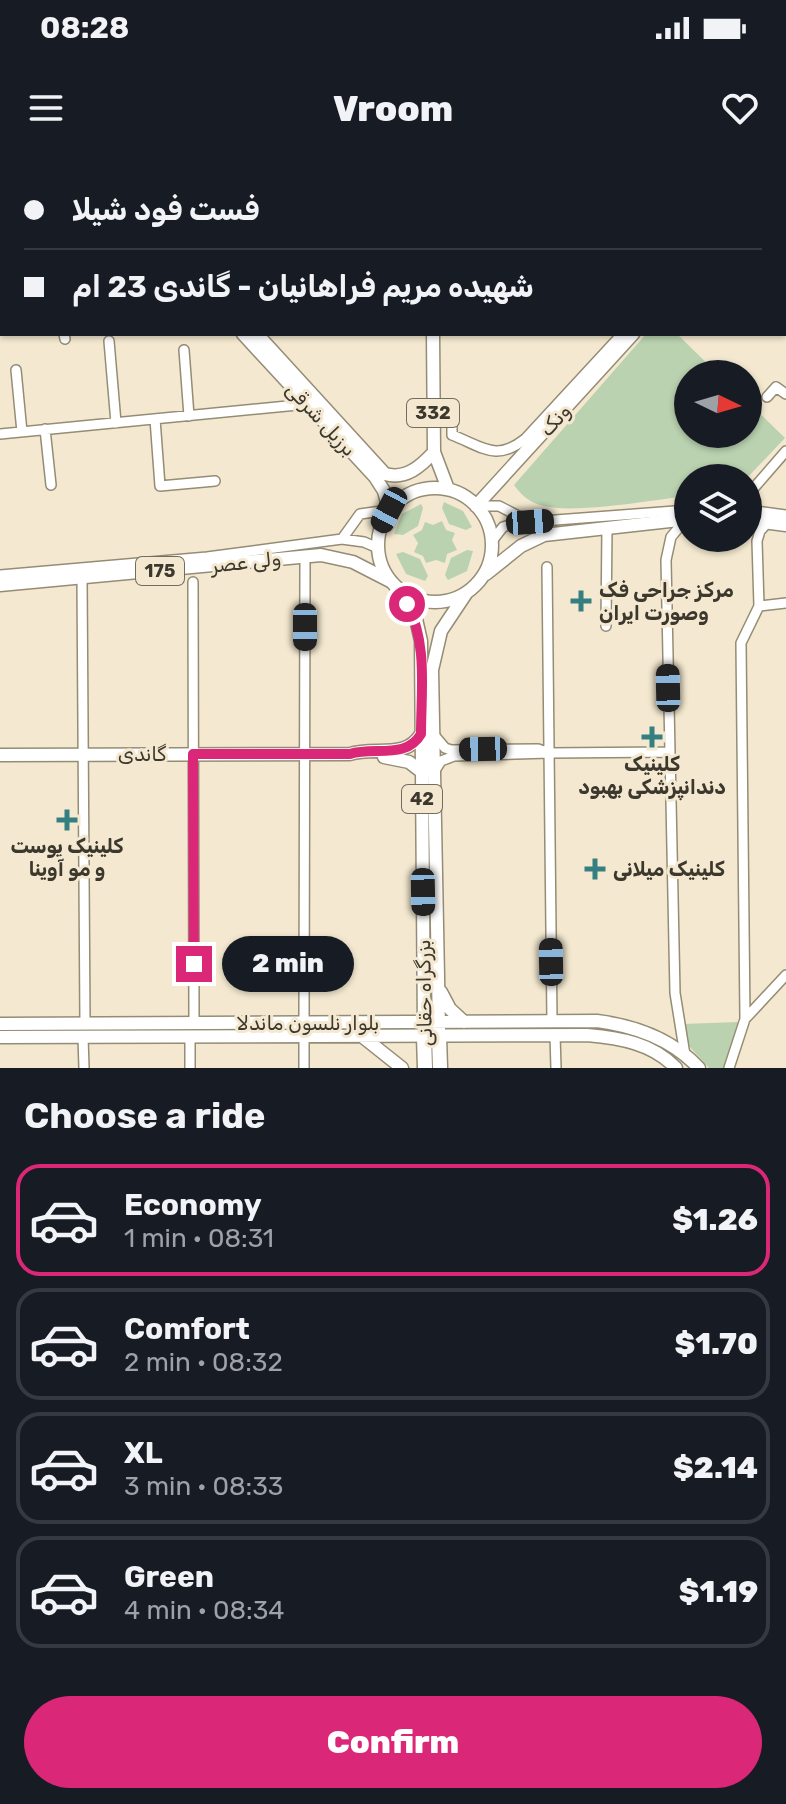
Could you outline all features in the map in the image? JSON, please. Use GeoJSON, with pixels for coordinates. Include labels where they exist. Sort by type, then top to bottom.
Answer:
{"type":"FeatureCollection","features":[{"type":"Feature","properties":{"kind":"highway","name":"بزرگراه حقانی"},"geometry":{"type":"LineString","coordinates":[[425,1068],[436,1031]]}},
{"type":"Feature","properties":{"kind":"highway","name":"بزرگراه حقانی"},"geometry":{"type":"LineString","coordinates":[[436,1031],[440,1068]]}},
{"type":"Feature","properties":{"kind":"main road","name":"برزیل شرقی"},"geometry":{"type":"LineString","coordinates":[[245,336],[381,485],[389,510]]}},
{"type":"Feature","properties":{"kind":"main road","name":"برزیل شرقی"},"geometry":{"type":"LineString","coordinates":[[259,336],[381,470],[393,476],[415,470],[434,452]]}},
{"type":"Feature","properties":{"kind":"main road","name":"332"},"geometry":{"type":"LineString","coordinates":[[433,336],[434,452],[448,489]]}},
{"type":"Feature","properties":{"kind":"main road","name":"ونک"},"geometry":{"type":"LineString","coordinates":[[476,506],[631,336]]}},
{"type":"Feature","properties":{"kind":"main road"},"geometry":{"type":"LineString","coordinates":[[481,579],[488,565],[492,541],[489,525],[465,496],[448,489],[431,487],[415,491],[389,510],[381,525],[378,548],[381,564],[394,585],[413,598],[430,602],[446,601],[467,592],[505,557],[530,540],[544,535],[674,518]]}},
{"type":"Feature","properties":{"kind":"main road"},"geometry":{"type":"LineString","coordinates":[[762,521],[786,525]]}},
{"type":"Feature","properties":{"kind":"main road","name":"ولی عصر"},"geometry":{"type":"LineString","coordinates":[[0,585],[321,555],[353,562],[394,585]]}},
{"type":"Feature","properties":{"kind":"main road","name":"بزرگراه حقانی"},"geometry":{"type":"LineString","coordinates":[[394,585],[416,619],[421,641],[427,734],[436,1031]]}},
{"type":"Feature","properties":{"kind":"main road","name":"بزرگراه حقانی"},"geometry":{"type":"LineString","coordinates":[[427,734],[437,643],[442,628],[467,592]]}},
{"type":"Feature","properties":{"kind":"main road","name":"گاندی"},"geometry":{"type":"LineString","coordinates":[[0,755],[350,754],[405,748],[427,734]]}},
{"type":"Feature","properties":{"kind":"main road"},"geometry":{"type":"LineString","coordinates":[[350,754],[397,758],[428,772]]}},
{"type":"Feature","properties":{"kind":"main road","name":"بزرگراه حقانی"},"geometry":{"type":"LineString","coordinates":[[428,772],[438,985],[436,1031]]}},
{"type":"Feature","properties":{"kind":"main road"},"geometry":{"type":"LineString","coordinates":[[438,985],[450,1009],[464,1022]]}},
{"type":"Feature","properties":{"kind":"main road","name":"بلوار نلسون ماندلا"},"geometry":{"type":"LineString","coordinates":[[0,1037],[194,1023],[363,1037],[436,1031],[464,1022],[597,1021],[635,1028],[662,1039],[699,1068]]}},
{"type":"Feature","properties":{"kind":"main road","name":"بلوار نلسون ماندلا"},"geometry":{"type":"LineString","coordinates":[[0,1024],[190,1037],[304,1030],[587,1035],[632,1041],[673,1066]]}},
{"type":"Feature","properties":{"kind":"main road"},"geometry":{"type":"LineString","coordinates":[[363,1037],[402,1068]]}},
{"type":"Feature","properties":{"kind":"street"},"geometry":{"type":"LineString","coordinates":[[433,410],[452,417],[452,435],[495,453],[510,451],[525,439],[620,336]]}},
{"type":"Feature","properties":{"kind":"street"},"geometry":{"type":"LineString","coordinates":[[109,341],[116,423]]}},
{"type":"Feature","properties":{"kind":"street"},"geometry":{"type":"LineString","coordinates":[[184,350],[189,416]]}},
{"type":"Feature","properties":{"kind":"street"},"geometry":{"type":"LineString","coordinates":[[16,370],[22,432]]}},
{"type":"Feature","properties":{"kind":"street"},"geometry":{"type":"LineString","coordinates":[[767,397],[776,387],[786,394]]}},
{"type":"Feature","properties":{"kind":"street"},"geometry":{"type":"LineString","coordinates":[[0,434],[308,404]]}},
{"type":"Feature","properties":{"kind":"street"},"geometry":{"type":"LineString","coordinates":[[155,419],[160,486]]}},
{"type":"Feature","properties":{"kind":"street"},"geometry":{"type":"LineString","coordinates":[[45,429],[51,485]]}},
{"type":"Feature","properties":{"kind":"street"},"geometry":{"type":"LineString","coordinates":[[762,479],[786,451]]}},
{"type":"Feature","properties":{"kind":"street"},"geometry":{"type":"LineString","coordinates":[[149,488],[215,481]]}},
{"type":"Feature","properties":{"kind":"street"},"geometry":{"type":"LineString","coordinates":[[476,506],[499,506],[530,522]]}},
{"type":"Feature","properties":{"kind":"street"},"geometry":{"type":"LineString","coordinates":[[342,539],[360,514],[389,510]]}},
{"type":"Feature","properties":{"kind":"street"},"geometry":{"type":"LineString","coordinates":[[762,512],[786,515]]}},
{"type":"Feature","properties":{"kind":"street"},"geometry":{"type":"LineString","coordinates":[[492,541],[503,527],[530,522],[674,516]]}},
{"type":"Feature","properties":{"kind":"street"},"geometry":{"type":"LineString","coordinates":[[729,1068],[745,1019],[741,643],[759,606],[757,541],[760,531],[768,522]]}},
{"type":"Feature","properties":{"kind":"street"},"geometry":{"type":"LineString","coordinates":[[606,626],[607,527]]}},
{"type":"Feature","properties":{"kind":"street"},"geometry":{"type":"LineString","coordinates":[[674,533],[666,552],[669,752],[675,993],[685,1055]]}},
{"type":"Feature","properties":{"kind":"street"},"geometry":{"type":"LineString","coordinates":[[0,575],[207,557],[342,539],[364,542],[378,548]]}},
{"type":"Feature","properties":{"kind":"street"},"geometry":{"type":"LineString","coordinates":[[304,1068],[305,563]]}},
{"type":"Feature","properties":{"kind":"street"},"geometry":{"type":"LineString","coordinates":[[547,567],[552,1021]]}},
{"type":"Feature","properties":{"kind":"street"},"geometry":{"type":"LineString","coordinates":[[82,578],[84,1068]]}},
{"type":"Feature","properties":{"kind":"street"},"geometry":{"type":"LineString","coordinates":[[193,582],[194,1023]]}},
{"type":"Feature","properties":{"kind":"street"},"geometry":{"type":"LineString","coordinates":[[759,606],[786,603]]}},
{"type":"Feature","properties":{"kind":"street"},"geometry":{"type":"LineString","coordinates":[[427,734],[451,750],[538,749],[549,753]]}},
{"type":"Feature","properties":{"kind":"street"},"geometry":{"type":"LineString","coordinates":[[428,772],[441,761],[454,756],[669,752]]}},
{"type":"Feature","properties":{"kind":"street"},"geometry":{"type":"LineString","coordinates":[[745,1019],[786,975]]}},
{"type":"Feature","properties":{"kind":"street"},"geometry":{"type":"LineString","coordinates":[[555,1035],[556,1068]]}},
{"type":"Feature","properties":{"kind":"street"},"geometry":{"type":"LineString","coordinates":[[190,1037],[190,1068]]}},
{"type":"Feature","properties":{"kind":"green space"},"geometry":{"type":"Polygon","coordinates":[[[644,336],[679,336],[704,360],[674,360],[674,448],[762,448],[762,416],[785,438],[760,464],[674,464],[674,498],[614,506],[557,508],[535,503],[514,485],[644,336]]]}},
{"type":"Feature","properties":{"kind":"green space"},"geometry":{"type":"Polygon","coordinates":[[[444,502],[463,511],[472,527],[466,530],[449,524],[442,508],[444,502]]]}},
{"type":"Feature","properties":{"kind":"green space"},"geometry":{"type":"Polygon","coordinates":[[[421,504],[423,508],[418,526],[403,535],[394,534],[402,514],[421,504]]]}},
{"type":"Feature","properties":{"kind":"green space"},"geometry":{"type":"Polygon","coordinates":[[[442,521],[446,530],[455,533],[452,540],[457,550],[447,554],[445,563],[436,560],[426,563],[423,556],[414,552],[418,543],[413,535],[422,530],[425,522],[433,525],[442,521]]]}},
{"type":"Feature","properties":{"kind":"green space"},"geometry":{"type":"Polygon","coordinates":[[[467,550],[473,551],[467,571],[448,580],[445,575],[451,558],[467,550]]]}},
{"type":"Feature","properties":{"kind":"green space"},"geometry":{"type":"Polygon","coordinates":[[[403,552],[420,559],[428,576],[425,581],[406,574],[396,554],[403,552]]]}},
{"type":"Feature","properties":{"kind":"green space"},"geometry":{"type":"Polygon","coordinates":[[[738,1022],[724,1068],[709,1068],[689,1046],[683,1024],[738,1022]]]}},
{"type":"Feature","properties":{"kind":"place","name":"مرکز جراحی فک وصورت ایران"},"geometry":{"type":"Point","coordinates":[581,601]}},
{"type":"Feature","properties":{"kind":"place","name":"کلینیک دندانپزشکی بهبود"},"geometry":{"type":"Point","coordinates":[652,737]}},
{"type":"Feature","properties":{"kind":"place","name":"کلینیک پوست و مو آوینا"},"geometry":{"type":"Point","coordinates":[67,820]}},
{"type":"Feature","properties":{"kind":"place","name":"کلینیک میلانی"},"geometry":{"type":"Point","coordinates":[595,869]}},
{"type":"Feature","properties":{"kind":"route"},"geometry":{"type":"LineString","coordinates":[[194,964],[193,754],[350,754],[399,750],[414,744],[421,734],[421,641],[416,619],[407,604]]}}]}
